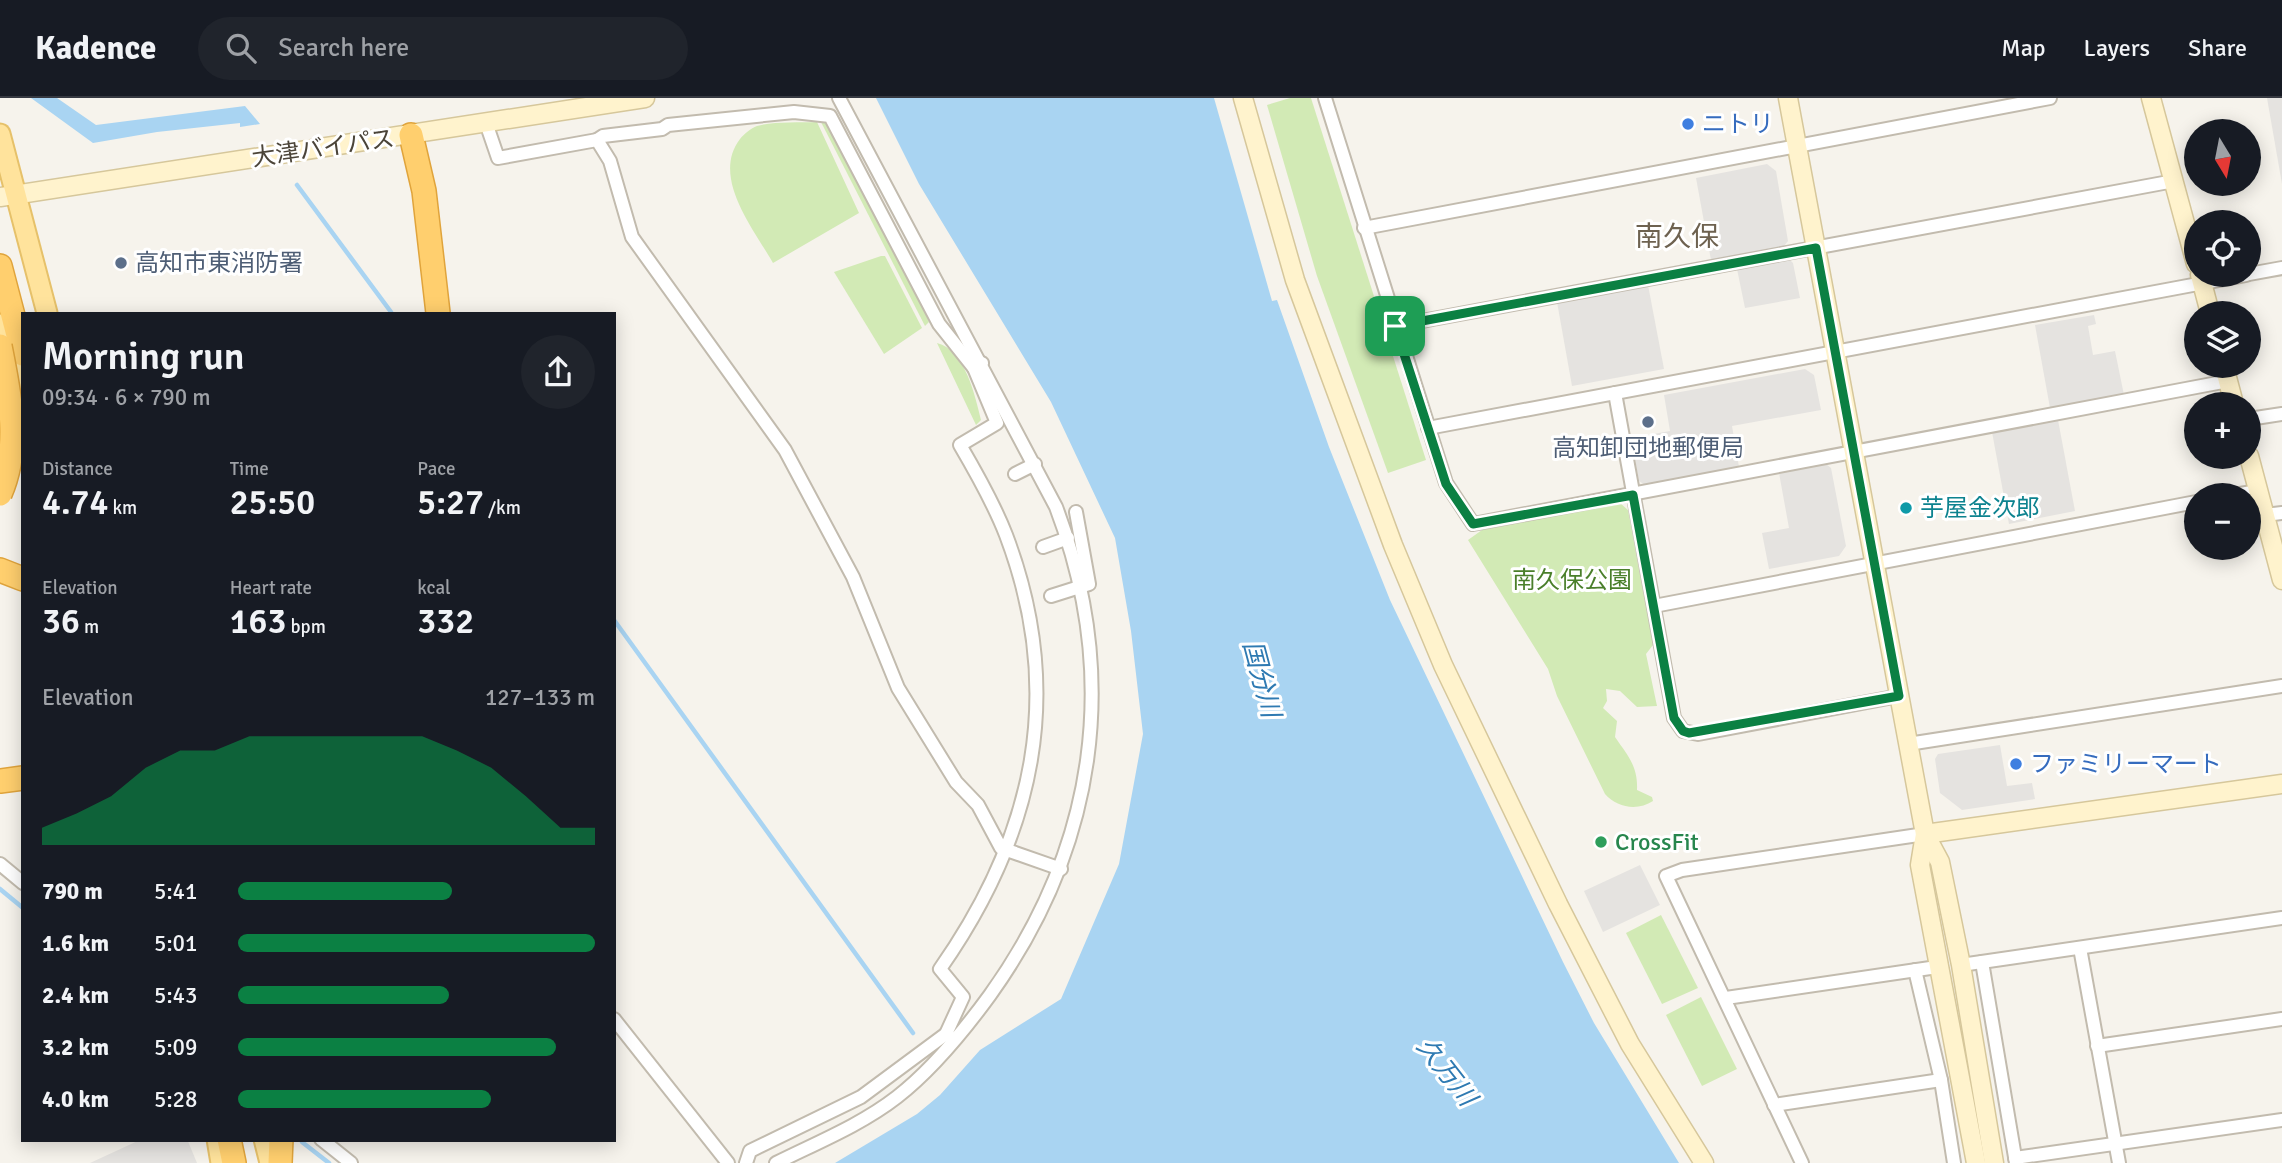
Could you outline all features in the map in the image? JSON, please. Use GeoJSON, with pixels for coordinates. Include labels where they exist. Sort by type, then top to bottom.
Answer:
{"type":"FeatureCollection","features":[{"type":"Feature","properties":{"kind":"highway"},"geometry":{"type":"LineString","coordinates":[[411,135],[410,194],[423,312]]}},
{"type":"Feature","properties":{"kind":"highway"},"geometry":{"type":"LineString","coordinates":[[411,135],[424,191],[438,312]]}},
{"type":"Feature","properties":{"kind":"highway"},"geometry":{"type":"LineString","coordinates":[[0,266],[5,314],[21,350]]}},
{"type":"Feature","properties":{"kind":"highway"},"geometry":{"type":"LineString","coordinates":[[5,314],[21,338]]}},
{"type":"Feature","properties":{"kind":"highway"},"geometry":{"type":"LineString","coordinates":[[0,346],[14,440],[12,461],[0,494]]}},
{"type":"Feature","properties":{"kind":"highway"},"geometry":{"type":"LineString","coordinates":[[0,570],[21,578]]}},
{"type":"Feature","properties":{"kind":"highway"},"geometry":{"type":"LineString","coordinates":[[0,781],[21,778]]}},
{"type":"Feature","properties":{"kind":"highway"},"geometry":{"type":"LineString","coordinates":[[0,797],[21,793]]}},
{"type":"Feature","properties":{"kind":"highway"},"geometry":{"type":"LineString","coordinates":[[230,1142],[234,1163]]}},
{"type":"Feature","properties":{"kind":"highway"},"geometry":{"type":"LineString","coordinates":[[280,1163],[281,1142]]}},
{"type":"Feature","properties":{"kind":"main road"},"geometry":{"type":"LineString","coordinates":[[0,134],[8,195],[47,312]]}},
{"type":"Feature","properties":{"kind":"main road"},"geometry":{"type":"LineString","coordinates":[[5,314],[21,397]]}},
{"type":"Feature","properties":{"kind":"main road"},"geometry":{"type":"LineString","coordinates":[[217,1142],[222,1163]]}},
{"type":"Feature","properties":{"kind":"main road"},"geometry":{"type":"LineString","coordinates":[[265,1142],[270,1163]]}},
{"type":"Feature","properties":{"kind":"street","name":"大津バイパス"},"geometry":{"type":"LineString","coordinates":[[8,195],[645,98]]}},
{"type":"Feature","properties":{"kind":"street"},"geometry":{"type":"LineString","coordinates":[[776,1163],[854,1124],[895,1099],[1003,977],[1028,937],[1061,869],[1082,795],[1092,720],[1091,648],[1081,586],[1068,538],[1035,464],[978,366],[839,98]]}},
{"type":"Feature","properties":{"kind":"street"},"geometry":{"type":"LineString","coordinates":[[1243,98],[1295,280],[1393,545],[1443,665],[1558,904],[1624,1032],[1704,1163]]}},
{"type":"Feature","properties":{"kind":"street"},"geometry":{"type":"LineString","coordinates":[[1325,98],[1446,484],[1473,524],[1854,453],[2203,378]]}},
{"type":"Feature","properties":{"kind":"street"},"geometry":{"type":"LineString","coordinates":[[1788,98],[1925,834],[1940,862],[1961,965],[1994,1163]]}},
{"type":"Feature","properties":{"kind":"street"},"geometry":{"type":"LineString","coordinates":[[1364,228],[2050,98]]}},
{"type":"Feature","properties":{"kind":"street"},"geometry":{"type":"LineString","coordinates":[[2151,98],[2184,219]]}},
{"type":"Feature","properties":{"kind":"street"},"geometry":{"type":"LineString","coordinates":[[486,123],[498,158],[597,140],[603,136],[681,124],[794,112],[830,116],[939,324],[978,366],[997,423],[960,445],[992,503],[1018,569],[1027,604],[1035,663],[1033,759],[1025,799],[1008,851],[971,926],[940,969],[963,997],[950,1037],[861,1097],[750,1151],[746,1163]]}},
{"type":"Feature","properties":{"kind":"street"},"geometry":{"type":"LineString","coordinates":[[597,140],[610,162],[632,237],[785,450],[853,577],[898,688],[956,782],[978,805],[1002,848],[1061,869]]}},
{"type":"Feature","properties":{"kind":"street"},"geometry":{"type":"LineString","coordinates":[[1395,326],[2174,181]]}},
{"type":"Feature","properties":{"kind":"street"},"geometry":{"type":"LineString","coordinates":[[2261,272],[2282,268]]}},
{"type":"Feature","properties":{"kind":"street"},"geometry":{"type":"LineString","coordinates":[[1428,428],[1835,352],[2184,281]]}},
{"type":"Feature","properties":{"kind":"street"},"geometry":{"type":"LineString","coordinates":[[1615,393],[1674,718],[1683,731],[1689,733],[1899,696]]}},
{"type":"Feature","properties":{"kind":"street"},"geometry":{"type":"LineString","coordinates":[[2261,417],[2282,414]]}},
{"type":"Feature","properties":{"kind":"street"},"geometry":{"type":"LineString","coordinates":[[0,422],[21,430]]}},
{"type":"Feature","properties":{"kind":"street"},"geometry":{"type":"LineString","coordinates":[[0,460],[21,442]]}},
{"type":"Feature","properties":{"kind":"street"},"geometry":{"type":"LineString","coordinates":[[1015,474],[1035,464]]}},
{"type":"Feature","properties":{"kind":"street"},"geometry":{"type":"LineString","coordinates":[[2261,496],[2273,514],[2282,580]]}},
{"type":"Feature","properties":{"kind":"street"},"geometry":{"type":"LineString","coordinates":[[1654,606],[2184,504]]}},
{"type":"Feature","properties":{"kind":"street"},"geometry":{"type":"LineString","coordinates":[[1051,596],[1089,584],[1076,512]]}},
{"type":"Feature","properties":{"kind":"street"},"geometry":{"type":"LineString","coordinates":[[1043,547],[1068,538]]}},
{"type":"Feature","properties":{"kind":"street"},"geometry":{"type":"LineString","coordinates":[[1908,744],[2282,686]]}},
{"type":"Feature","properties":{"kind":"street"},"geometry":{"type":"LineString","coordinates":[[1802,1163],[1730,1014],[1726,998],[1669,887],[1666,878],[1669,872],[2282,784]]}},
{"type":"Feature","properties":{"kind":"street"},"geometry":{"type":"LineString","coordinates":[[1925,834],[1920,865],[1936,941],[1937,967],[1976,1163]]}},
{"type":"Feature","properties":{"kind":"street"},"geometry":{"type":"LineString","coordinates":[[0,864],[21,881]]}},
{"type":"Feature","properties":{"kind":"street"},"geometry":{"type":"LineString","coordinates":[[1961,965],[2282,918]]}},
{"type":"Feature","properties":{"kind":"street"},"geometry":{"type":"LineString","coordinates":[[2080,948],[2119,1163]]}},
{"type":"Feature","properties":{"kind":"street"},"geometry":{"type":"LineString","coordinates":[[1982,962],[2015,1161],[2282,1120]]}},
{"type":"Feature","properties":{"kind":"street"},"geometry":{"type":"LineString","coordinates":[[1726,998],[1937,967]]}},
{"type":"Feature","properties":{"kind":"street"},"geometry":{"type":"LineString","coordinates":[[1915,971],[1941,1080],[1955,1163]]}},
{"type":"Feature","properties":{"kind":"street"},"geometry":{"type":"LineString","coordinates":[[2097,1046],[2282,1019]]}},
{"type":"Feature","properties":{"kind":"street"},"geometry":{"type":"LineString","coordinates":[[616,1021],[728,1163]]}},
{"type":"Feature","properties":{"kind":"street"},"geometry":{"type":"LineString","coordinates":[[1773,1105],[1941,1080]]}},
{"type":"Feature","properties":{"kind":"street"},"geometry":{"type":"LineString","coordinates":[[325,1142],[351,1163]]}},
{"type":"Feature","properties":{"kind":"green space"},"geometry":{"type":"Polygon","coordinates":[[[1290,98],[1311,98],[1426,460],[1388,473],[1317,276],[1267,105],[1290,98]]]}},
{"type":"Feature","properties":{"kind":"green space"},"geometry":{"type":"Polygon","coordinates":[[[826,121],[903,265],[929,322],[925,326],[821,122],[826,121]]]}},
{"type":"Feature","properties":{"kind":"green space"},"geometry":{"type":"Polygon","coordinates":[[[817,122],[859,213],[773,263],[738,202],[732,186],[732,154],[742,137],[757,126],[817,122]]]}},
{"type":"Feature","properties":{"kind":"green space"},"geometry":{"type":"Polygon","coordinates":[[[885,256],[922,328],[884,354],[834,272],[885,256]]]}},
{"type":"Feature","properties":{"kind":"green space"},"geometry":{"type":"Polygon","coordinates":[[[937,343],[947,347],[962,364],[976,398],[981,420],[976,425],[937,343]]]}},
{"type":"Feature","properties":{"kind":"green space","name":"南久保公園"},"geometry":{"type":"Polygon","coordinates":[[[1620,503],[1628,510],[1653,645],[1646,654],[1657,706],[1637,707],[1620,691],[1606,689],[1607,701],[1603,708],[1617,721],[1615,737],[1634,768],[1637,790],[1652,797],[1653,801],[1634,807],[1615,802],[1605,794],[1557,696],[1548,669],[1468,540],[1482,530],[1620,503]]]}},
{"type":"Feature","properties":{"kind":"green space"},"geometry":{"type":"Polygon","coordinates":[[[1661,915],[1698,988],[1662,1004],[1626,933],[1661,915]]]}},
{"type":"Feature","properties":{"kind":"green space"},"geometry":{"type":"Polygon","coordinates":[[[1701,997],[1737,1069],[1702,1086],[1666,1015],[1701,997]]]}},
{"type":"Feature","properties":{"kind":"shaded area"},"geometry":{"type":"Polygon","coordinates":[[[2267,98],[2282,98],[2282,184],[2267,98]]]}},
{"type":"Feature","properties":{"kind":"shaded area"},"geometry":{"type":"Polygon","coordinates":[[[1767,164],[1776,171],[1788,241],[1784,246],[1711,260],[1696,178],[1767,164]]]}},
{"type":"Feature","properties":{"kind":"shaded area"},"geometry":{"type":"Polygon","coordinates":[[[1789,259],[1793,263],[1800,298],[1745,308],[1737,269],[1789,259]]]}},
{"type":"Feature","properties":{"kind":"shaded area"},"geometry":{"type":"Polygon","coordinates":[[[1648,285],[1664,369],[1572,386],[1557,302],[1648,285]]]}},
{"type":"Feature","properties":{"kind":"shaded area"},"geometry":{"type":"Polygon","coordinates":[[[2094,315],[2096,324],[2088,326],[2093,355],[2115,351],[2124,395],[2050,408],[2035,325],[2094,315]]]}},
{"type":"Feature","properties":{"kind":"shaded area"},"geometry":{"type":"Polygon","coordinates":[[[1805,369],[1814,375],[1821,410],[1732,426],[1739,467],[1645,485],[1639,481],[1631,438],[1670,431],[1664,395],[1805,369]]]}},
{"type":"Feature","properties":{"kind":"shaded area"},"geometry":{"type":"Polygon","coordinates":[[[2058,420],[2075,511],[2009,524],[1992,432],[2058,420]]]}},
{"type":"Feature","properties":{"kind":"shaded area"},"geometry":{"type":"Polygon","coordinates":[[[1826,464],[1831,468],[1846,546],[1839,556],[1769,569],[1762,533],[1789,528],[1779,473],[1826,464]]]}},
{"type":"Feature","properties":{"kind":"shaded area"},"geometry":{"type":"Polygon","coordinates":[[[2000,745],[2007,786],[2032,783],[2035,799],[1962,810],[1940,793],[1935,759],[1938,754],[2000,745]]]}},
{"type":"Feature","properties":{"kind":"shaded area"},"geometry":{"type":"Polygon","coordinates":[[[1640,865],[1660,905],[1603,932],[1584,891],[1640,865]]]}},
{"type":"Feature","properties":{"kind":"shaded area"},"geometry":{"type":"Polygon","coordinates":[[[136,1142],[188,1142],[197,1163],[90,1163],[136,1142]]]}},
{"type":"Feature","properties":{"kind":"water"},"geometry":{"type":"Polygon","coordinates":[[[31,98],[57,98],[96,125],[245,106],[260,124],[240,127],[240,123],[157,132],[93,143],[31,98]]]}},
{"type":"Feature","properties":{"kind":"water"},"geometry":{"type":"Polygon","coordinates":[[[876,98],[1214,98],[1272,301],[1277,300],[1329,447],[1390,600],[1594,1023],[1679,1163],[835,1163],[917,1114],[940,1095],[980,1050],[1061,999],[1119,864],[1143,734],[1131,631],[1115,538],[1051,402],[919,184],[876,98]]]}},
{"type":"Feature","properties":{"kind":"waterway"},"geometry":{"type":"LineString","coordinates":[[297,185],[391,312]]}},
{"type":"Feature","properties":{"kind":"waterway"},"geometry":{"type":"LineString","coordinates":[[616,623],[913,1033]]}},
{"type":"Feature","properties":{"kind":"waterway"},"geometry":{"type":"LineString","coordinates":[[0,889],[21,906]]}},
{"type":"Feature","properties":{"kind":"waterway"},"geometry":{"type":"LineString","coordinates":[[302,1142],[329,1163]]}},
{"type":"Feature","properties":{"kind":"place","name":"ニトリ"},"geometry":{"type":"Point","coordinates":[1688,124]}},
{"type":"Feature","properties":{"kind":"place","name":"高知市東消防署"},"geometry":{"type":"Point","coordinates":[121,263]}},
{"type":"Feature","properties":{"kind":"place","name":"高知卸団地郵便局"},"geometry":{"type":"Point","coordinates":[1648,422]}},
{"type":"Feature","properties":{"kind":"place","name":"芋屋金次郎"},"geometry":{"type":"Point","coordinates":[1906,508]}},
{"type":"Feature","properties":{"kind":"place","name":"ファミリーマート"},"geometry":{"type":"Point","coordinates":[2016,764]}},
{"type":"Feature","properties":{"kind":"place","name":"CrossFit"},"geometry":{"type":"Point","coordinates":[1601,842]}},
{"type":"Feature","properties":{"kind":"district","name":"南久保"},"geometry":{"type":"Point","coordinates":[1677,237]}},
{"type":"Feature","properties":{"kind":"route"},"geometry":{"type":"LineString","coordinates":[[1816,248],[1899,696],[1699,734],[1683,731],[1674,718],[1633,495],[1473,524],[1446,484],[1395,326],[1816,248]]}},
{"type":"Feature","properties":{"kind":"water label","name":"国分川"},"geometry":{"type":"Point","coordinates":[1261,679]}},
{"type":"Feature","properties":{"kind":"water label","name":"久万川"},"geometry":{"type":"Point","coordinates":[1446,1072]}}]}
